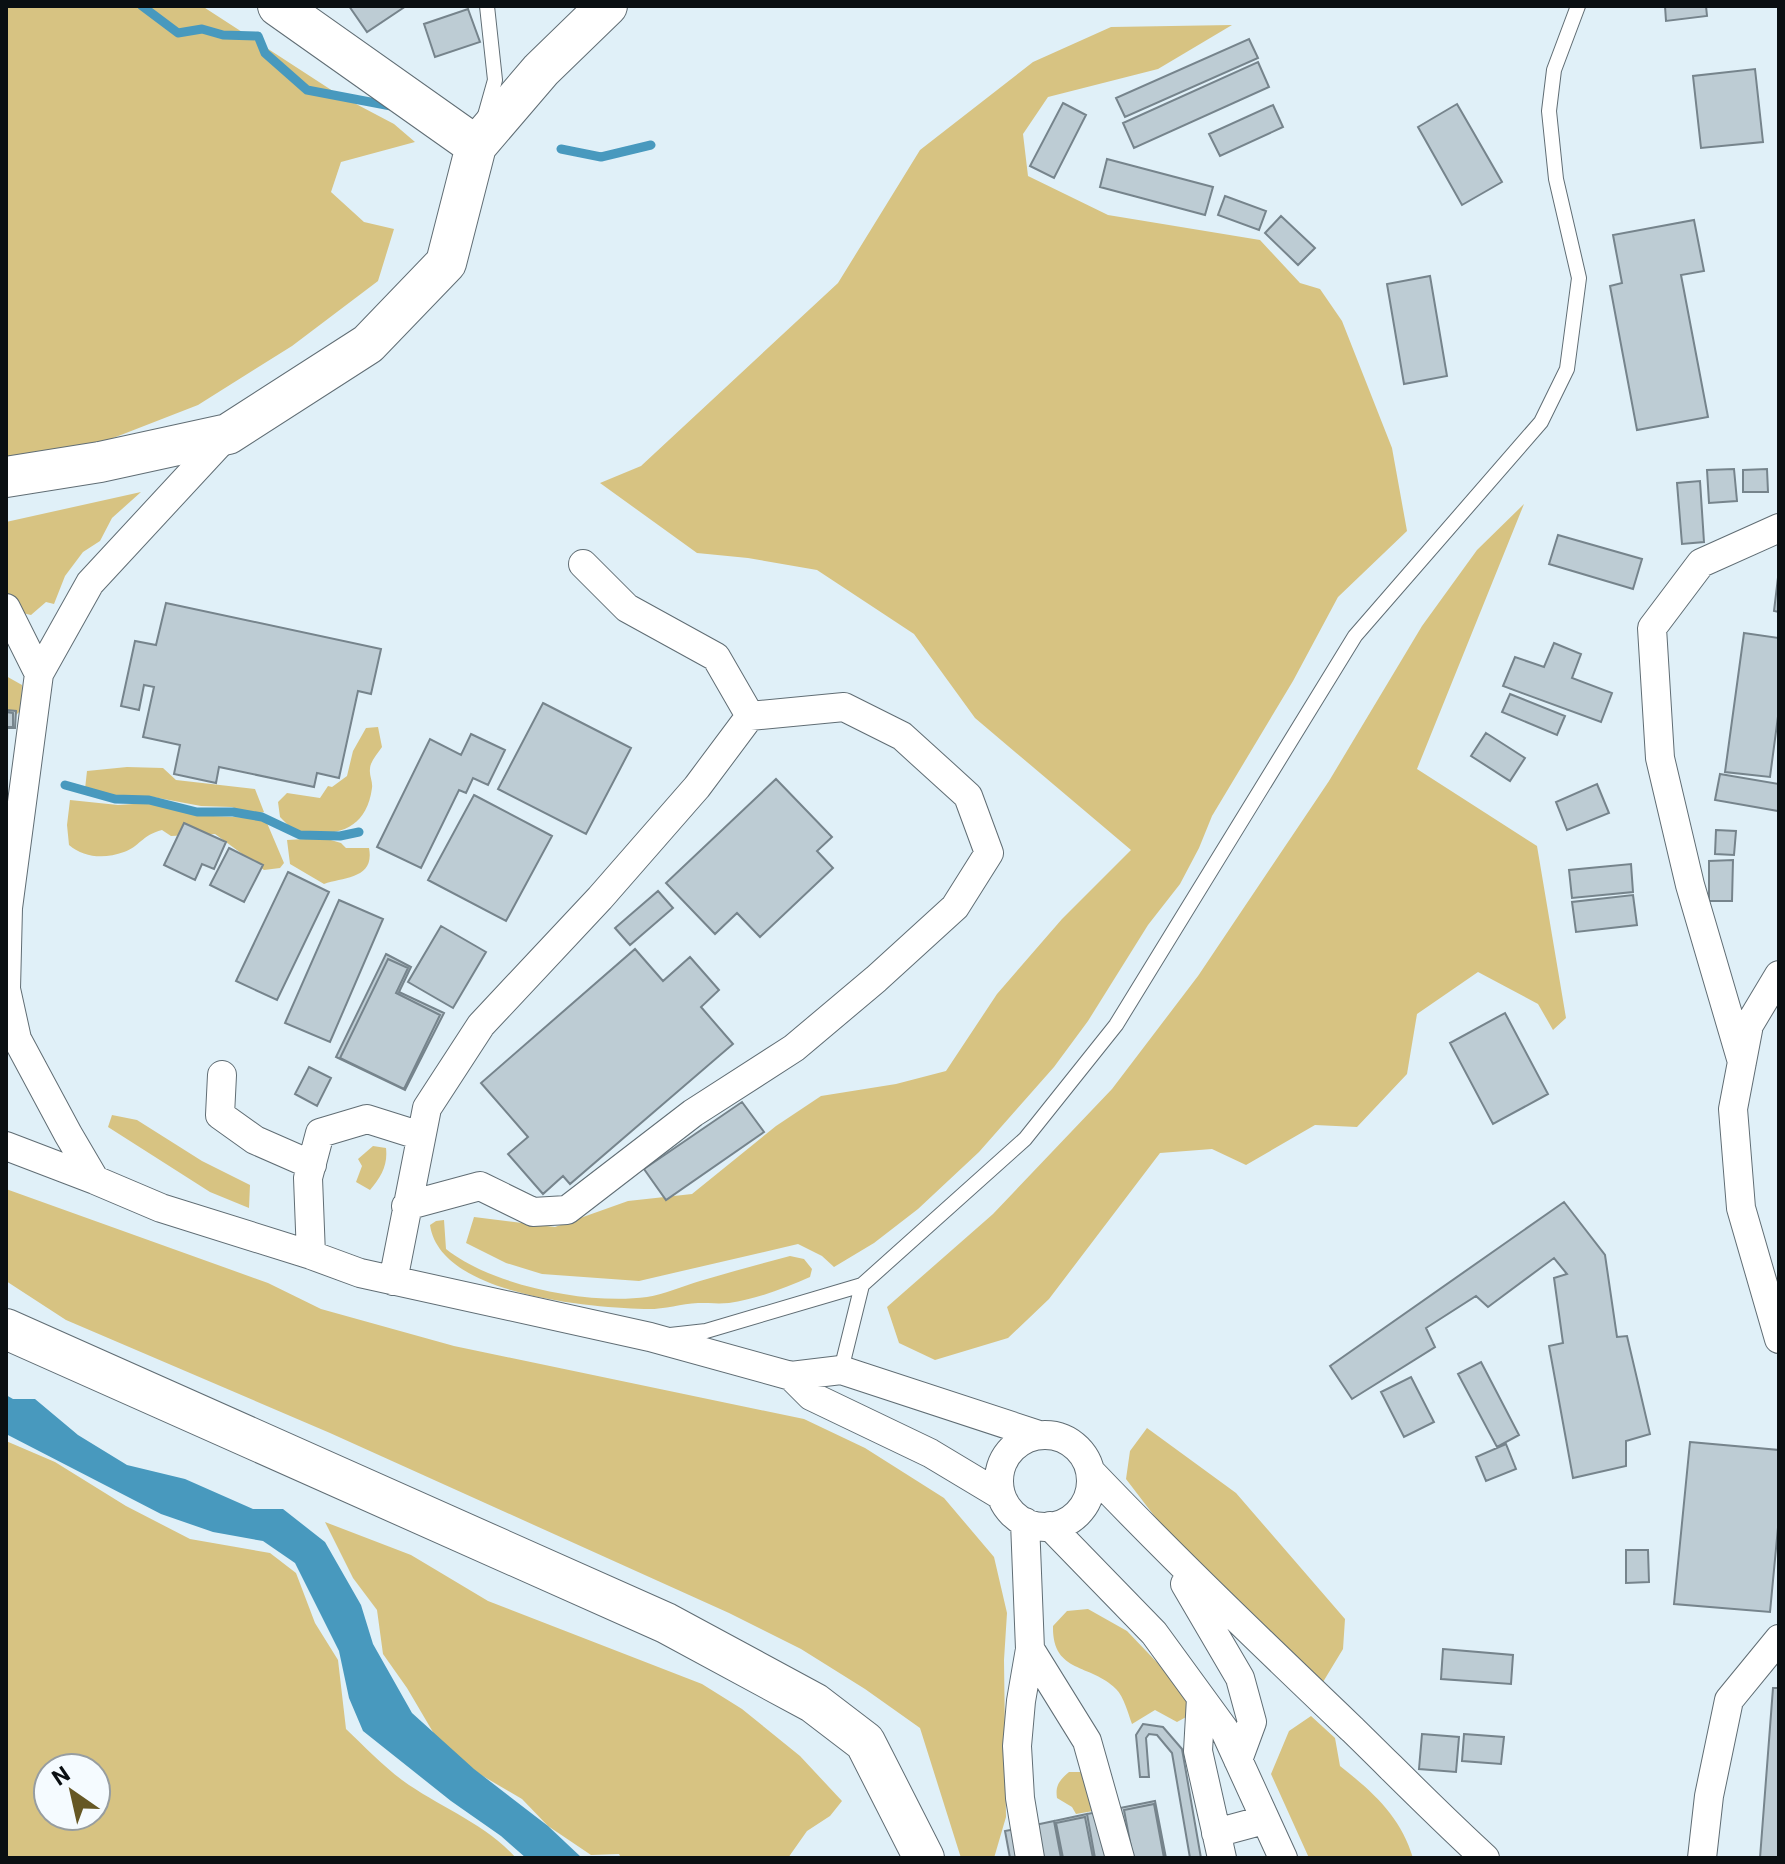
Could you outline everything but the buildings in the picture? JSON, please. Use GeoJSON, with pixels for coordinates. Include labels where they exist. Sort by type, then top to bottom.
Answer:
{"type":"FeatureCollection","features":[{"type":"Feature","properties":{"kind":"street"},"geometry":{"type":"LineString","coordinates":[[278,6],[476,146]]}},
{"type":"Feature","properties":{"kind":"street"},"geometry":{"type":"LineString","coordinates":[[95,1180],[17,1039],[6,989],[18,750],[39,674],[90,583],[228,434],[368,344],[446,263],[476,146],[541,70],[607,6]]}},
{"type":"Feature","properties":{"kind":"street"},"geometry":{"type":"LineString","coordinates":[[6,477],[100,462],[228,434]]}},
{"type":"Feature","properties":{"kind":"street"},"geometry":{"type":"LineString","coordinates":[[1742,1062],[1690,885],[1660,758],[1652,628],[1701,563],[1779,528]]}},
{"type":"Feature","properties":{"kind":"street"},"geometry":{"type":"LineString","coordinates":[[583,564],[627,608],[716,657],[750,716]]}},
{"type":"Feature","properties":{"kind":"street"},"geometry":{"type":"LineString","coordinates":[[6,608],[39,674]]}},
{"type":"Feature","properties":{"kind":"street"},"geometry":{"type":"LineString","coordinates":[[393,1281],[406,1206],[427,1108],[481,1025],[697,787],[750,716],[844,707],[902,736],[968,796],[989,853],[955,907],[794,1048],[693,1113],[567,1210],[533,1212],[480,1186],[406,1206]]}},
{"type":"Feature","properties":{"kind":"street"},"geometry":{"type":"LineString","coordinates":[[1779,975],[1749,1025],[1733,1109],[1741,1208],[1779,1339]]}},
{"type":"Feature","properties":{"kind":"street"},"geometry":{"type":"LineString","coordinates":[[6,1062],[31,1078],[50,1099]]}},
{"type":"Feature","properties":{"kind":"street"},"geometry":{"type":"LineString","coordinates":[[222,1075],[220,1115],[255,1140],[312,1165]]}},
{"type":"Feature","properties":{"kind":"street"},"geometry":{"type":"LineString","coordinates":[[311,1255],[308,1178],[320,1133],[367,1119],[421,1136]]}},
{"type":"Feature","properties":{"kind":"street"},"geometry":{"type":"LineString","coordinates":[[6,1146],[161,1208],[360,1273],[650,1337],[791,1376],[841,1370],[1039,1435],[1062,1438],[1076,1446],[1091,1472],[1231,1615],[1485,1858]]}},
{"type":"Feature","properties":{"kind":"street"},"geometry":{"type":"LineString","coordinates":[[6,1329],[666,1623],[814,1703],[865,1742],[924,1858]]}},
{"type":"Feature","properties":{"kind":"street"},"geometry":{"type":"LineString","coordinates":[[791,1376],[811,1396],[930,1453],[1000,1495]]}},
{"type":"Feature","properties":{"kind":"street"},"geometry":{"type":"LineString","coordinates":[[1039,1435],[1019,1442],[1008,1452],[1001,1466],[998,1480],[1000,1495],[1007,1508],[1038,1524],[1154,1633],[1224,1729],[1283,1858]]}},
{"type":"Feature","properties":{"kind":"street"},"geometry":{"type":"LineString","coordinates":[[1038,1524],[1063,1523],[1076,1515],[1086,1503],[1091,1488],[1091,1472]]}},
{"type":"Feature","properties":{"kind":"street"},"geometry":{"type":"LineString","coordinates":[[1128,1511],[1176,1570],[1240,1678],[1252,1722],[1238,1760]]}},
{"type":"Feature","properties":{"kind":"street"},"geometry":{"type":"LineString","coordinates":[[1030,1858],[1020,1798],[1017,1746],[1030,1649],[1038,1524]]}},
{"type":"Feature","properties":{"kind":"street"},"geometry":{"type":"LineString","coordinates":[[1702,1858],[1709,1796],[1729,1700],[1779,1639]]}},
{"type":"Feature","properties":{"kind":"street"},"geometry":{"type":"LineString","coordinates":[[1030,1649],[1087,1741],[1120,1858]]}},
{"type":"Feature","properties":{"kind":"street"},"geometry":{"type":"LineString","coordinates":[[1201,1698],[1198,1751],[1219,1845],[1264,1820]]}},
{"type":"Feature","properties":{"kind":"street"},"geometry":{"type":"LineString","coordinates":[[1202,1770],[1238,1760]]}},
{"type":"Feature","properties":{"kind":"lane"},"geometry":{"type":"LineString","coordinates":[[476,146],[495,80],[487,6]]}},
{"type":"Feature","properties":{"kind":"lane"},"geometry":{"type":"LineString","coordinates":[[650,1337],[706,1331],[862,1285],[1025,1139],[1116,1025],[1355,636],[1541,422],[1567,369],[1579,278],[1556,179],[1549,111],[1554,70],[1578,6]]}},
{"type":"Feature","properties":{"kind":"lane"},"geometry":{"type":"LineString","coordinates":[[841,1370],[862,1285]]}},
{"type":"Feature","properties":{"kind":"shaded area"},"geometry":{"type":"Polygon","coordinates":[[[6,6],[202,6],[339,95],[394,124],[415,142],[341,162],[331,192],[364,222],[394,229],[378,281],[292,346],[198,405],[90,447],[6,458],[6,6]]]}},
{"type":"Feature","properties":{"kind":"shaded area"},"geometry":{"type":"Polygon","coordinates":[[[1232,25],[1158,69],[1048,97],[1023,134],[1028,176],[1108,215],[1260,240],[1300,283],[1320,289],[1342,321],[1392,448],[1407,531],[1338,597],[1293,681],[1212,816],[1180,884],[1148,925],[1088,1021],[1054,1067],[979,1152],[918,1209],[874,1243],[834,1267],[822,1256],[798,1244],[639,1281],[542,1274],[506,1263],[466,1243],[474,1217],[555,1227],[628,1201],[692,1194],[776,1126],[821,1096],[896,1084],[946,1071],[997,994],[1062,919],[1131,850],[975,718],[914,634],[817,570],[697,553],[600,483],[641,466],[838,283],[920,150],[1033,62],[1111,27],[1232,25]]]}},
{"type":"Feature","properties":{"kind":"shaded area"},"geometry":{"type":"Polygon","coordinates":[[[141,492],[112,518],[100,541],[83,552],[65,576],[54,604],[46,602],[31,615],[18,612],[6,594],[6,522],[141,492]]]}},
{"type":"Feature","properties":{"kind":"shaded area"},"geometry":{"type":"Polygon","coordinates":[[[1524,504],[1417,769],[1537,846],[1566,1018],[1553,1030],[1538,1004],[1478,972],[1417,1014],[1407,1074],[1357,1127],[1315,1125],[1246,1165],[1212,1149],[1160,1153],[1049,1299],[1008,1338],[935,1360],[899,1343],[887,1307],[993,1214],[1112,1089],[1198,976],[1329,781],[1422,626],[1477,550],[1524,504]]]}},
{"type":"Feature","properties":{"kind":"shaded area"},"geometry":{"type":"Polygon","coordinates":[[[6,676],[22,685],[21,710],[6,725],[6,676]]]}},
{"type":"Feature","properties":{"kind":"shaded area"},"geometry":{"type":"Polygon","coordinates":[[[378,727],[382,747],[370,766],[372,788],[363,815],[345,829],[334,832],[295,832],[280,817],[278,802],[287,793],[320,798],[328,786],[332,787],[347,776],[353,751],[366,728],[378,727]]]}},
{"type":"Feature","properties":{"kind":"shaded area"},"geometry":{"type":"Polygon","coordinates":[[[127,767],[163,768],[176,780],[255,789],[264,812],[251,815],[232,807],[201,806],[153,797],[95,795],[85,789],[87,771],[127,767]]]}},
{"type":"Feature","properties":{"kind":"shaded area"},"geometry":{"type":"Polygon","coordinates":[[[70,800],[118,805],[148,803],[169,806],[193,815],[254,818],[267,823],[284,863],[280,868],[264,870],[215,834],[171,836],[162,830],[124,852],[110,856],[88,855],[69,845],[67,825],[70,800]]]}},
{"type":"Feature","properties":{"kind":"shaded area"},"geometry":{"type":"Polygon","coordinates":[[[324,838],[341,843],[346,848],[369,848],[367,866],[356,875],[324,884],[290,864],[287,840],[324,838]]]}},
{"type":"Feature","properties":{"kind":"shaded area"},"geometry":{"type":"Polygon","coordinates":[[[112,1115],[137,1120],[202,1161],[250,1185],[249,1208],[210,1192],[108,1127],[112,1115]]]}},
{"type":"Feature","properties":{"kind":"shaded area"},"geometry":{"type":"Polygon","coordinates":[[[373,1146],[386,1148],[386,1160],[370,1190],[356,1182],[362,1166],[358,1159],[373,1146]]]}},
{"type":"Feature","properties":{"kind":"shaded area"},"geometry":{"type":"Polygon","coordinates":[[[6,1189],[268,1283],[321,1309],[454,1346],[804,1419],[865,1448],[944,1498],[994,1557],[1007,1613],[1004,1660],[1006,1817],[994,1858],[961,1858],[920,1728],[801,1649],[729,1613],[330,1433],[66,1320],[6,1281],[6,1189]]]}},
{"type":"Feature","properties":{"kind":"shaded area"},"geometry":{"type":"Polygon","coordinates":[[[444,1220],[446,1249],[465,1262],[515,1283],[570,1295],[624,1299],[647,1297],[790,1256],[804,1259],[812,1269],[810,1277],[791,1285],[729,1303],[651,1309],[588,1305],[519,1292],[487,1282],[460,1267],[440,1249],[430,1225],[444,1220]]]}},
{"type":"Feature","properties":{"kind":"shaded area"},"geometry":{"type":"Polygon","coordinates":[[[1147,1428],[1236,1493],[1345,1619],[1343,1649],[1323,1682],[1201,1577],[1126,1479],[1130,1451],[1147,1428]]]}},
{"type":"Feature","properties":{"kind":"shaded area"},"geometry":{"type":"Polygon","coordinates":[[[6,1441],[55,1462],[126,1506],[190,1539],[270,1553],[296,1573],[315,1623],[338,1660],[346,1729],[402,1780],[476,1825],[516,1858],[6,1858],[6,1441]]]}},
{"type":"Feature","properties":{"kind":"shaded area"},"geometry":{"type":"Polygon","coordinates":[[[325,1522],[411,1555],[488,1601],[702,1684],[742,1709],[800,1756],[842,1801],[830,1816],[807,1831],[788,1858],[621,1858],[619,1854],[591,1855],[548,1826],[522,1799],[481,1775],[440,1744],[383,1654],[377,1610],[353,1578],[325,1522]]]}},
{"type":"Feature","properties":{"kind":"shaded area"},"geometry":{"type":"Polygon","coordinates":[[[1088,1609],[1127,1631],[1170,1676],[1190,1706],[1188,1716],[1177,1722],[1155,1710],[1132,1724],[1116,1689],[1066,1660],[1054,1641],[1053,1626],[1067,1611],[1088,1609]]]}},
{"type":"Feature","properties":{"kind":"shaded area"},"geometry":{"type":"Polygon","coordinates":[[[1311,1716],[1335,1738],[1340,1766],[1364,1786],[1393,1818],[1413,1858],[1309,1858],[1271,1774],[1289,1731],[1311,1716]]]}},
{"type":"Feature","properties":{"kind":"shaded area"},"geometry":{"type":"Polygon","coordinates":[[[1069,1772],[1081,1772],[1086,1779],[1093,1811],[1076,1814],[1072,1807],[1057,1798],[1059,1783],[1069,1772]]]}},
{"type":"Feature","properties":{"kind":"water"},"geometry":{"type":"Polygon","coordinates":[[[6,1395],[13,1399],[35,1399],[78,1435],[127,1465],[185,1479],[253,1509],[283,1509],[325,1542],[361,1605],[373,1644],[412,1713],[582,1858],[526,1858],[363,1731],[349,1698],[339,1651],[295,1563],[263,1541],[213,1532],[161,1514],[6,1434],[6,1395]]]}},
{"type":"Feature","properties":{"kind":"waterway"},"geometry":{"type":"LineString","coordinates":[[142,6],[178,33],[202,29],[223,35],[258,36],[265,53],[307,90],[391,106]]}},
{"type":"Feature","properties":{"kind":"waterway"},"geometry":{"type":"LineString","coordinates":[[561,149],[601,157],[651,145]]}},
{"type":"Feature","properties":{"kind":"waterway"},"geometry":{"type":"LineString","coordinates":[[65,785],[115,799],[149,800],[197,812],[233,812],[262,817],[300,835],[340,836],[359,832]]}}]}
